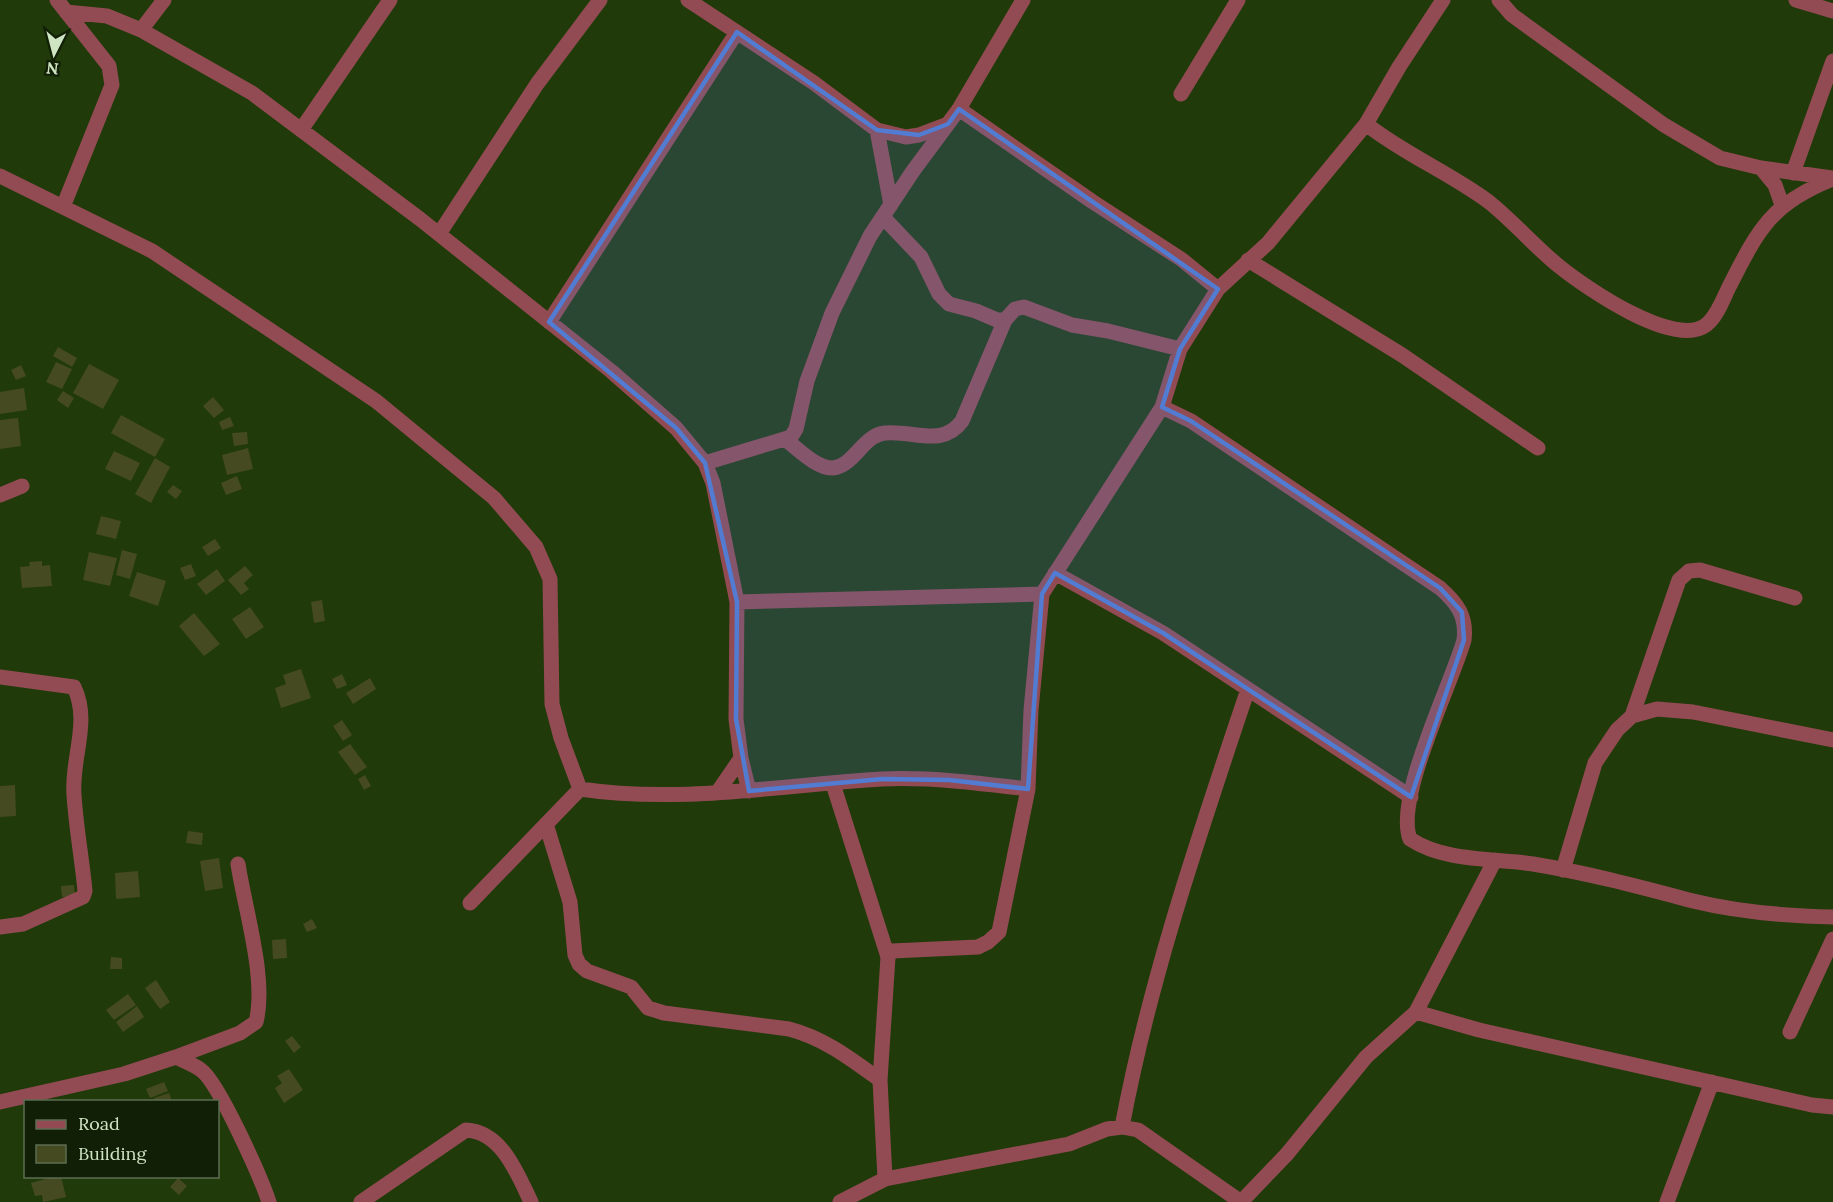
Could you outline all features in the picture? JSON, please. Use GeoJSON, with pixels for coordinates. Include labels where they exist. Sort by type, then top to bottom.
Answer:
{"type":"FeatureCollection","features":[{"type":"Feature","properties":{"kind":"street"},"geometry":{"type":"LineString","coordinates":[[141,30],[164,0]]}},
{"type":"Feature","properties":{"kind":"street"},"geometry":{"type":"LineString","coordinates":[[301,130],[390,0]]}},
{"type":"Feature","properties":{"kind":"street"},"geometry":{"type":"LineString","coordinates":[[439,234],[537,84],[600,0]]}},
{"type":"Feature","properties":{"kind":"street"},"geometry":{"type":"LineString","coordinates":[[688,0],[814,83],[877,130],[906,137],[919,135],[948,124]]}},
{"type":"Feature","properties":{"kind":"street"},"geometry":{"type":"LineString","coordinates":[[1181,94],[1238,0]]}},
{"type":"Feature","properties":{"kind":"street"},"geometry":{"type":"LineString","coordinates":[[888,957],[892,951],[978,947],[999,933],[1028,789],[1031,710],[1041,594],[1162,407],[1180,349],[1218,289],[1268,243],[1366,124],[1443,0]]}},
{"type":"Feature","properties":{"kind":"street"},"geometry":{"type":"LineString","coordinates":[[1499,0],[1512,15],[1664,125],[1720,158],[1793,174],[1833,178]]}},
{"type":"Feature","properties":{"kind":"street"},"geometry":{"type":"LineString","coordinates":[[1796,0],[1833,11]]}},
{"type":"Feature","properties":{"kind":"street"},"geometry":{"type":"LineString","coordinates":[[705,463],[786,440],[796,429],[807,381],[832,313],[887,211],[959,109],[1019,1]]}},
{"type":"Feature","properties":{"kind":"street"},"geometry":{"type":"LineString","coordinates":[[61,6],[107,16],[141,30],[252,93],[439,234],[676,428],[705,463],[713,483],[737,602],[736,719],[741,758],[749,791]]}},
{"type":"Feature","properties":{"kind":"street"},"geometry":{"type":"LineString","coordinates":[[61,6],[109,66],[112,85],[63,207]]}},
{"type":"Feature","properties":{"kind":"street"},"geometry":{"type":"LineString","coordinates":[[549,322],[737,32]]}},
{"type":"Feature","properties":{"kind":"street"},"geometry":{"type":"LineString","coordinates":[[1793,174],[1833,61]]}},
{"type":"Feature","properties":{"kind":"street"},"geometry":{"type":"LineString","coordinates":[[959,109],[1093,202],[1181,259],[1218,289]]}},
{"type":"Feature","properties":{"kind":"street"},"geometry":{"type":"LineString","coordinates":[[1366,124],[1489,202],[1559,266],[1591,289],[1670,330],[1689,332],[1706,326],[1719,308],[1751,243],[1782,205],[1833,178]]}},
{"type":"Feature","properties":{"kind":"street"},"geometry":{"type":"LineString","coordinates":[[877,130],[887,211],[921,256],[939,294],[949,304],[976,311],[997,320],[1005,320]]}},
{"type":"Feature","properties":{"kind":"street"},"geometry":{"type":"LineString","coordinates":[[1761,168],[1775,185],[1782,205]]}},
{"type":"Feature","properties":{"kind":"street"},"geometry":{"type":"LineString","coordinates":[[0,176],[152,251],[376,401],[494,498],[536,547],[550,579],[552,705],[561,738],[580,789]]}},
{"type":"Feature","properties":{"kind":"street"},"geometry":{"type":"LineString","coordinates":[[1248,260],[1402,355],[1538,448]]}},
{"type":"Feature","properties":{"kind":"street"},"geometry":{"type":"LineString","coordinates":[[786,440],[823,466],[831,468],[841,466],[873,437],[884,433],[941,436],[954,432],[962,421],[1005,320],[1015,309],[1024,307],[1072,325],[1108,331],[1180,349]]}},
{"type":"Feature","properties":{"kind":"street"},"geometry":{"type":"LineString","coordinates":[[1162,407],[1191,421],[1440,588],[1462,612],[1466,626],[1464,640],[1444,690],[1415,778],[1406,825],[1410,839],[1434,850],[1563,870],[1653,888],[1694,901],[1766,913],[1833,917]]}},
{"type":"Feature","properties":{"kind":"street"},"geometry":{"type":"LineString","coordinates":[[0,495],[22,486]]}},
{"type":"Feature","properties":{"kind":"street"},"geometry":{"type":"LineString","coordinates":[[1632,716],[1683,574],[1700,570],[1795,598]]}},
{"type":"Feature","properties":{"kind":"street"},"geometry":{"type":"LineString","coordinates":[[1055,573],[1163,633],[1411,797]]}},
{"type":"Feature","properties":{"kind":"street"},"geometry":{"type":"LineString","coordinates":[[737,602],[1041,594]]}},
{"type":"Feature","properties":{"kind":"street"},"geometry":{"type":"LineString","coordinates":[[0,677],[74,687],[81,701],[82,726],[73,767],[85,891],[83,897],[23,924],[0,927]]}},
{"type":"Feature","properties":{"kind":"street"},"geometry":{"type":"LineString","coordinates":[[1122,1126],[1134,1065],[1156,980],[1198,838],[1248,689]]}},
{"type":"Feature","properties":{"kind":"street"},"geometry":{"type":"LineString","coordinates":[[1563,870],[1595,763],[1617,730],[1632,716],[1657,709],[1693,712],[1833,740]]}},
{"type":"Feature","properties":{"kind":"street"},"geometry":{"type":"LineString","coordinates":[[717,793],[741,758]]}},
{"type":"Feature","properties":{"kind":"street"},"geometry":{"type":"LineString","coordinates":[[580,789],[648,797],[884,779],[949,780],[1028,789]]}},
{"type":"Feature","properties":{"kind":"street"},"geometry":{"type":"LineString","coordinates":[[833,784],[888,957],[880,1080],[885,1179]]}},
{"type":"Feature","properties":{"kind":"street"},"geometry":{"type":"LineString","coordinates":[[471,903],[580,789]]}},
{"type":"Feature","properties":{"kind":"street"},"geometry":{"type":"LineString","coordinates":[[546,824],[570,902],[575,955],[579,964],[587,971],[631,987],[648,1008],[664,1013],[789,1029],[809,1034],[836,1048],[880,1080]]}},
{"type":"Feature","properties":{"kind":"street"},"geometry":{"type":"LineString","coordinates":[[840,1202],[885,1179],[1069,1144],[1107,1129],[1122,1126],[1138,1130],[1241,1202],[1287,1154],[1366,1057],[1416,1012],[1496,860]]}},
{"type":"Feature","properties":{"kind":"street"},"geometry":{"type":"LineString","coordinates":[[0,1102],[124,1074],[240,1033],[256,1022],[259,1009],[255,951],[238,864]]}},
{"type":"Feature","properties":{"kind":"street"},"geometry":{"type":"LineString","coordinates":[[1790,1032],[1833,939]]}},
{"type":"Feature","properties":{"kind":"street"},"geometry":{"type":"LineString","coordinates":[[1416,1012],[1479,1030],[1833,1107]]}},
{"type":"Feature","properties":{"kind":"street"},"geometry":{"type":"LineString","coordinates":[[176,1057],[201,1070],[209,1080],[247,1149],[269,1202]]}},
{"type":"Feature","properties":{"kind":"street"},"geometry":{"type":"LineString","coordinates":[[1667,1202],[1712,1082]]}},
{"type":"Feature","properties":{"kind":"street"},"geometry":{"type":"LineString","coordinates":[[361,1202],[466,1130],[479,1131],[493,1139],[516,1172],[531,1202]]}},
{"type":"Feature","properties":{"kind":"highlighted area"},"geometry":{"type":"Polygon","coordinates":[[[737,32],[877,130],[919,135],[948,124],[959,109],[1218,289],[1180,349],[1162,407],[1191,421],[1440,588],[1462,612],[1464,640],[1411,797],[1163,633],[1055,573],[1042,594],[1028,789],[949,780],[883,779],[749,791],[736,719],[737,602],[705,463],[676,428],[549,322],[737,32]]]}},
{"type":"Feature","properties":{"kind":"building"},"geometry":{"type":"Polygon","coordinates":[[[58,347],[77,358],[72,367],[53,356],[58,347]]]}},
{"type":"Feature","properties":{"kind":"building"},"geometry":{"type":"Polygon","coordinates":[[[56,362],[72,369],[62,389],[46,382],[56,362]]]}},
{"type":"Feature","properties":{"kind":"building"},"geometry":{"type":"Polygon","coordinates":[[[89,364],[119,380],[103,409],[73,393],[89,364]]]}},
{"type":"Feature","properties":{"kind":"building"},"geometry":{"type":"Polygon","coordinates":[[[21,365],[26,376],[16,380],[11,370],[21,365]]]}},
{"type":"Feature","properties":{"kind":"building"},"geometry":{"type":"Polygon","coordinates":[[[24,388],[27,410],[0,414],[0,392],[24,388]]]}},
{"type":"Feature","properties":{"kind":"building"},"geometry":{"type":"Polygon","coordinates":[[[63,391],[74,398],[68,408],[57,400],[63,391]]]}},
{"type":"Feature","properties":{"kind":"building"},"geometry":{"type":"Polygon","coordinates":[[[213,397],[224,410],[214,418],[203,406],[213,397]]]}},
{"type":"Feature","properties":{"kind":"building"},"geometry":{"type":"Polygon","coordinates":[[[121,415],[165,439],[155,457],[111,433],[121,415]]]}},
{"type":"Feature","properties":{"kind":"building"},"geometry":{"type":"Polygon","coordinates":[[[230,417],[234,426],[222,430],[219,422],[230,417]]]}},
{"type":"Feature","properties":{"kind":"building"},"geometry":{"type":"Polygon","coordinates":[[[18,418],[21,446],[0,449],[0,420],[18,418]]]}},
{"type":"Feature","properties":{"kind":"building"},"geometry":{"type":"Polygon","coordinates":[[[247,432],[248,444],[234,446],[232,433],[247,432]]]}},
{"type":"Feature","properties":{"kind":"building"},"geometry":{"type":"Polygon","coordinates":[[[248,448],[253,469],[227,475],[222,455],[248,448]]]}},
{"type":"Feature","properties":{"kind":"building"},"geometry":{"type":"Polygon","coordinates":[[[114,451],[140,463],[131,481],[105,469],[114,451]]]}},
{"type":"Feature","properties":{"kind":"building"},"geometry":{"type":"Polygon","coordinates":[[[155,458],[170,467],[151,503],[135,494],[155,458]]]}},
{"type":"Feature","properties":{"kind":"building"},"geometry":{"type":"Polygon","coordinates":[[[237,476],[242,489],[226,495],[221,483],[237,476]]]}},
{"type":"Feature","properties":{"kind":"building"},"geometry":{"type":"Polygon","coordinates":[[[173,485],[182,491],[176,499],[167,492],[173,485]]]}},
{"type":"Feature","properties":{"kind":"building"},"geometry":{"type":"Polygon","coordinates":[[[101,516],[121,521],[116,539],[96,534],[101,516]]]}},
{"type":"Feature","properties":{"kind":"building"},"geometry":{"type":"Polygon","coordinates":[[[215,539],[221,548],[208,556],[202,547],[215,539]]]}},
{"type":"Feature","properties":{"kind":"building"},"geometry":{"type":"Polygon","coordinates":[[[122,550],[137,554],[130,579],[116,575],[122,550]]]}},
{"type":"Feature","properties":{"kind":"building"},"geometry":{"type":"Polygon","coordinates":[[[89,552],[117,558],[110,586],[83,580],[89,552]]]}},
{"type":"Feature","properties":{"kind":"building"},"geometry":{"type":"Polygon","coordinates":[[[42,561],[42,566],[50,565],[52,586],[22,588],[20,567],[30,566],[29,562],[42,561]]]}},
{"type":"Feature","properties":{"kind":"building"},"geometry":{"type":"Polygon","coordinates":[[[191,564],[196,576],[185,580],[180,568],[191,564]]]}},
{"type":"Feature","properties":{"kind":"building"},"geometry":{"type":"Polygon","coordinates":[[[245,566],[253,575],[244,583],[249,589],[241,595],[228,580],[245,566]]]}},
{"type":"Feature","properties":{"kind":"building"},"geometry":{"type":"Polygon","coordinates":[[[217,569],[225,581],[206,595],[197,584],[217,569]]]}},
{"type":"Feature","properties":{"kind":"building"},"geometry":{"type":"Polygon","coordinates":[[[137,572],[166,581],[158,606],[129,596],[137,572]]]}},
{"type":"Feature","properties":{"kind":"building"},"geometry":{"type":"Polygon","coordinates":[[[322,600],[325,621],[314,623],[311,602],[322,600]]]}},
{"type":"Feature","properties":{"kind":"building"},"geometry":{"type":"Polygon","coordinates":[[[250,607],[264,627],[246,639],[232,619],[250,607]]]}},
{"type":"Feature","properties":{"kind":"building"},"geometry":{"type":"Polygon","coordinates":[[[194,613],[220,644],[204,656],[179,626],[194,613]]]}},
{"type":"Feature","properties":{"kind":"building"},"geometry":{"type":"Polygon","coordinates":[[[301,669],[311,698],[281,708],[275,688],[286,684],[283,675],[301,669]]]}},
{"type":"Feature","properties":{"kind":"building"},"geometry":{"type":"Polygon","coordinates":[[[342,674],[347,685],[337,689],[332,679],[342,674]]]}},
{"type":"Feature","properties":{"kind":"building"},"geometry":{"type":"Polygon","coordinates":[[[370,678],[376,689],[353,704],[346,693],[370,678]]]}},
{"type":"Feature","properties":{"kind":"building"},"geometry":{"type":"Polygon","coordinates":[[[342,720],[352,735],[343,741],[333,726],[342,720]]]}},
{"type":"Feature","properties":{"kind":"building"},"geometry":{"type":"Polygon","coordinates":[[[350,744],[367,767],[355,775],[338,752],[350,744]]]}},
{"type":"Feature","properties":{"kind":"building"},"geometry":{"type":"Polygon","coordinates":[[[365,775],[371,786],[364,790],[358,779],[365,775]]]}},
{"type":"Feature","properties":{"kind":"building"},"geometry":{"type":"Polygon","coordinates":[[[15,785],[16,816],[0,817],[0,786],[15,785]]]}},
{"type":"Feature","properties":{"kind":"building"},"geometry":{"type":"Polygon","coordinates":[[[188,831],[203,833],[202,845],[186,843],[188,831]]]}},
{"type":"Feature","properties":{"kind":"building"},"geometry":{"type":"Polygon","coordinates":[[[219,858],[223,888],[205,891],[200,861],[219,858]]]}},
{"type":"Feature","properties":{"kind":"building"},"geometry":{"type":"Polygon","coordinates":[[[138,871],[140,897],[116,899],[115,873],[138,871]]]}},
{"type":"Feature","properties":{"kind":"building"},"geometry":{"type":"Polygon","coordinates":[[[74,885],[75,896],[62,897],[61,886],[74,885]]]}},
{"type":"Feature","properties":{"kind":"building"},"geometry":{"type":"Polygon","coordinates":[[[312,919],[317,928],[307,932],[303,924],[312,919]]]}},
{"type":"Feature","properties":{"kind":"building"},"geometry":{"type":"Polygon","coordinates":[[[286,939],[287,958],[273,959],[272,940],[286,939]]]}},
{"type":"Feature","properties":{"kind":"building"},"geometry":{"type":"Polygon","coordinates":[[[111,957],[122,958],[122,969],[110,969],[111,957]]]}},
{"type":"Feature","properties":{"kind":"building"},"geometry":{"type":"Polygon","coordinates":[[[156,980],[170,1002],[160,1009],[145,988],[156,980]]]}},
{"type":"Feature","properties":{"kind":"building"},"geometry":{"type":"Polygon","coordinates":[[[128,994],[136,1005],[114,1020],[106,1010],[128,994]]]}},
{"type":"Feature","properties":{"kind":"building"},"geometry":{"type":"Polygon","coordinates":[[[137,1006],[144,1017],[123,1032],[116,1022],[137,1006]]]}},
{"type":"Feature","properties":{"kind":"building"},"geometry":{"type":"Polygon","coordinates":[[[292,1036],[301,1047],[294,1053],[285,1041],[292,1036]]]}},
{"type":"Feature","properties":{"kind":"building"},"geometry":{"type":"Polygon","coordinates":[[[289,1069],[303,1090],[284,1103],[275,1088],[282,1083],[277,1076],[289,1069]]]}},
{"type":"Feature","properties":{"kind":"building"},"geometry":{"type":"Polygon","coordinates":[[[164,1082],[168,1091],[150,1098],[146,1089],[164,1082]]]}},
{"type":"Feature","properties":{"kind":"building"},"geometry":{"type":"Polygon","coordinates":[[[169,1093],[171,1100],[154,1100],[154,1098],[169,1093]]]}},
{"type":"Feature","properties":{"kind":"building"},"geometry":{"type":"Polygon","coordinates":[[[49,1178],[61,1178],[66,1197],[43,1202],[42,1195],[35,1196],[31,1183],[49,1178]]]}},
{"type":"Feature","properties":{"kind":"building"},"geometry":{"type":"Polygon","coordinates":[[[178,1178],[187,1186],[179,1195],[170,1187],[178,1178]]]}}]}
